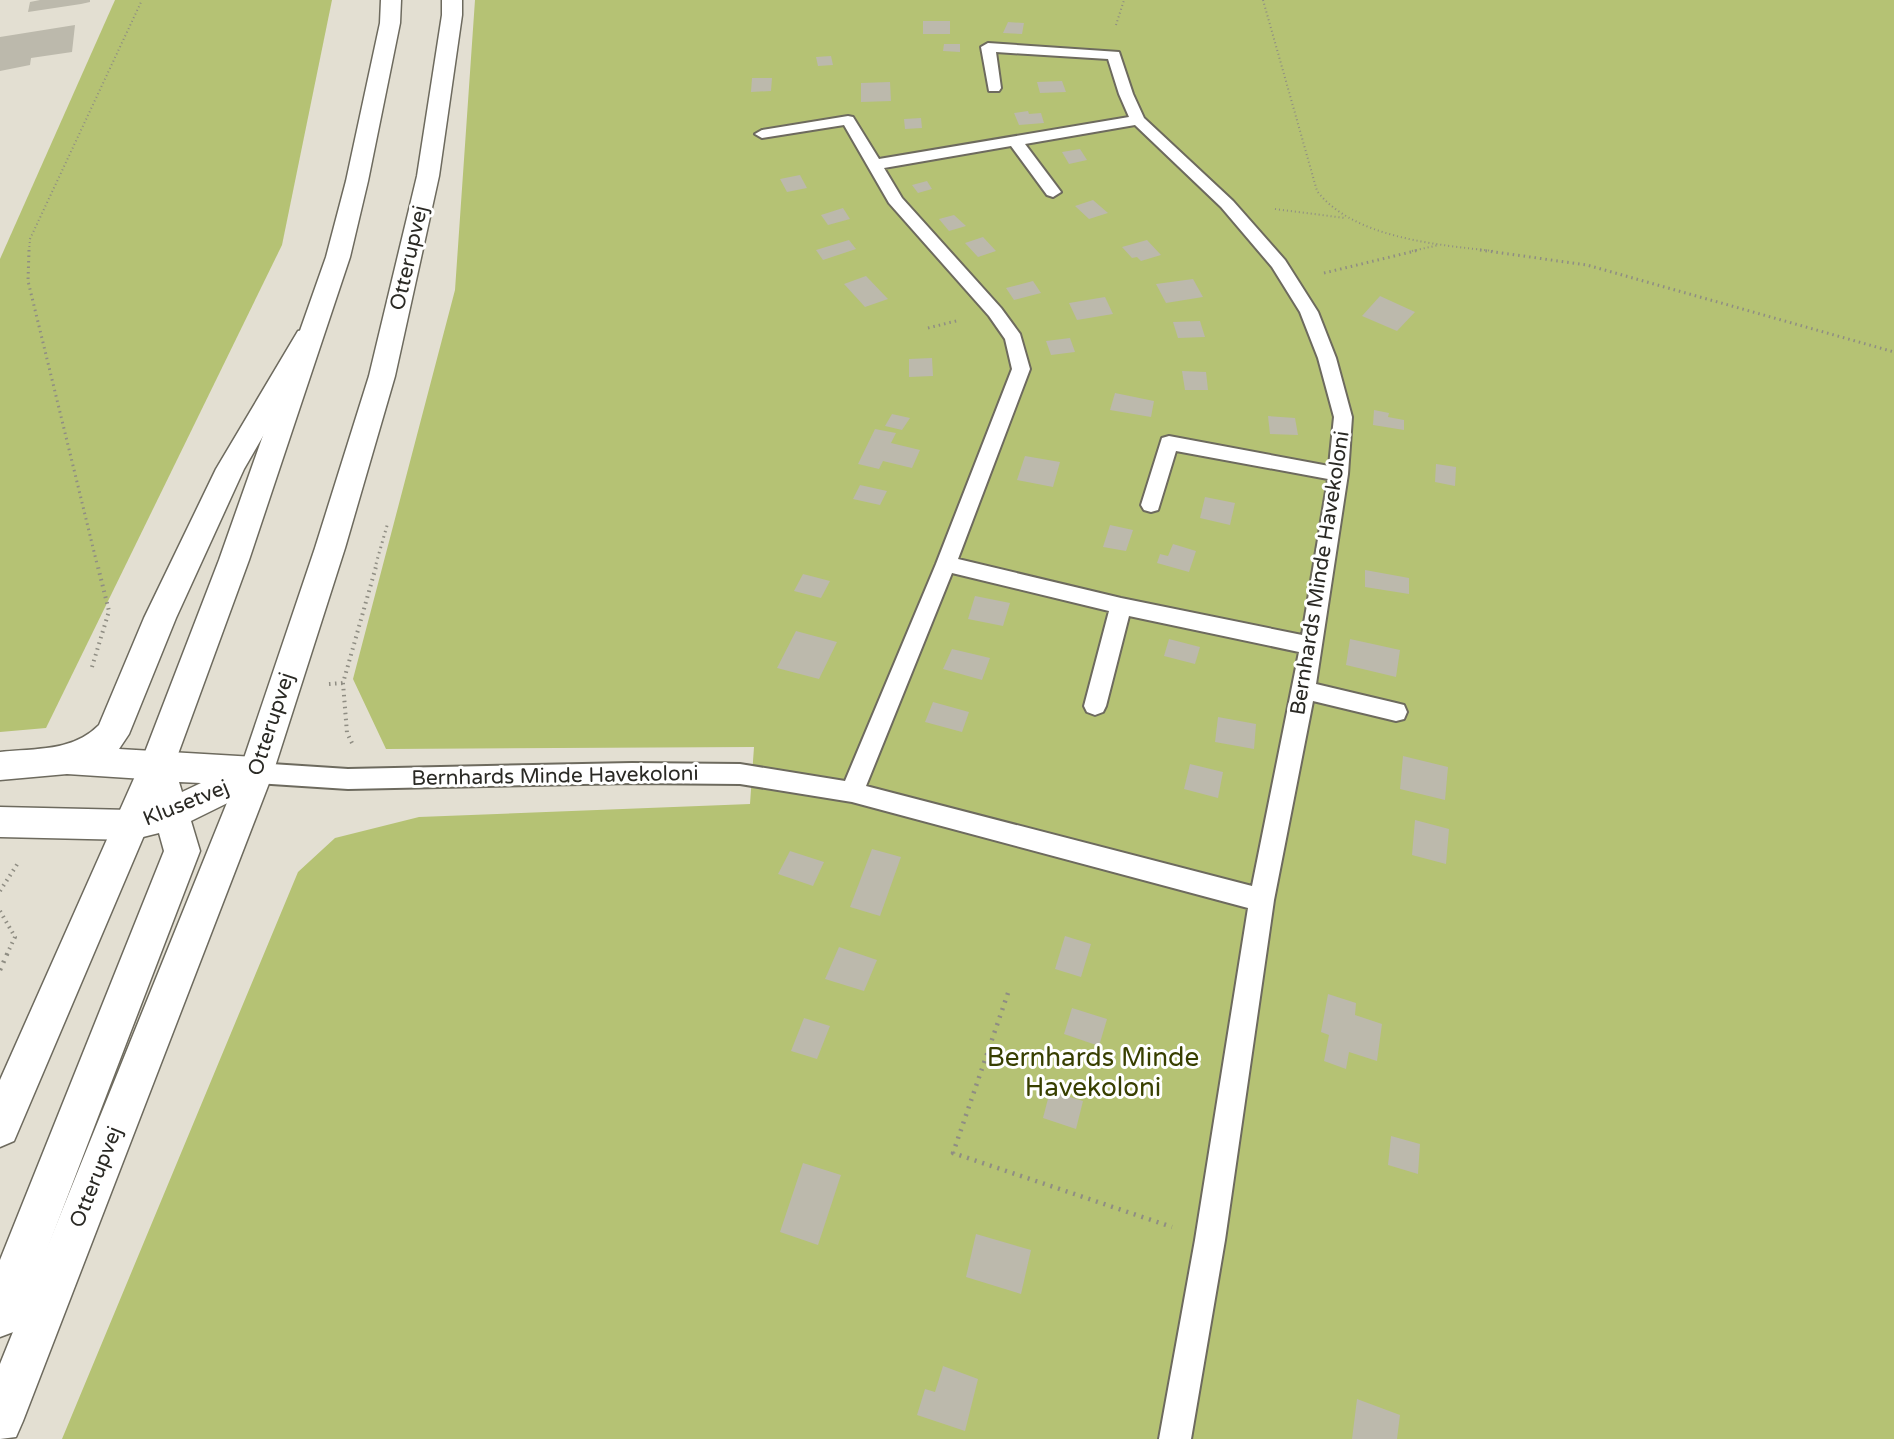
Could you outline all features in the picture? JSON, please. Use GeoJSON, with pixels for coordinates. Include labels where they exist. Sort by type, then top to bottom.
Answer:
{"type":"FeatureCollection","features":[{"type":"Feature","properties":{"kind":"main road"},"geometry":{"type":"LineString","coordinates":[[0,1127],[157,765],[234,560],[318,318],[338,257],[357,181],[390,23],[391,0]]}},
{"type":"Feature","properties":{"kind":"main road","name":"Otterupvej"},"geometry":{"type":"LineString","coordinates":[[0,1421],[256,773],[330,548],[382,376],[428,176],[452,15],[452,0]]}},
{"type":"Feature","properties":{"kind":"main road"},"geometry":{"type":"LineString","coordinates":[[67,760],[87,754],[102,745],[112,734],[160,618],[230,469],[318,318]]}},
{"type":"Feature","properties":{"kind":"main road","name":"Klusetvej"},"geometry":{"type":"LineString","coordinates":[[0,766],[67,760],[256,773]]}},
{"type":"Feature","properties":{"kind":"main road"},"geometry":{"type":"LineString","coordinates":[[0,1315],[182,850],[157,765]]}},
{"type":"Feature","properties":{"kind":"main road","name":"Klusetvej"},"geometry":{"type":"LineString","coordinates":[[0,822],[131,825],[171,814],[256,773]]}},
{"type":"Feature","properties":{"kind":"lane","name":"Bernhards Minde Havekoloni"},"geometry":{"type":"LineString","coordinates":[[994,88],[988,47],[1114,55],[1126,94],[1138,120],[1227,204],[1257,236],[1309,312],[1327,358],[1343,417],[1338,474],[1309,645],[1304,690],[1262,900],[1210,1240],[1175,1439]]}},
{"type":"Feature","properties":{"kind":"lane"},"geometry":{"type":"LineString","coordinates":[[762,134],[849,120],[895,200],[995,312],[1014,338],[1021,369],[946,564],[852,792]]}},
{"type":"Feature","properties":{"kind":"lane"},"geometry":{"type":"LineString","coordinates":[[873,165],[1138,120]]}},
{"type":"Feature","properties":{"kind":"lane"},"geometry":{"type":"LineString","coordinates":[[1014,140],[1053,192]]}},
{"type":"Feature","properties":{"kind":"lane"},"geometry":{"type":"LineString","coordinates":[[1150,505],[1169,443],[1338,474]]}},
{"type":"Feature","properties":{"kind":"lane"},"geometry":{"type":"LineString","coordinates":[[946,564],[1121,606],[1309,645]]}},
{"type":"Feature","properties":{"kind":"lane"},"geometry":{"type":"LineString","coordinates":[[1095,706],[1121,606]]}},
{"type":"Feature","properties":{"kind":"lane"},"geometry":{"type":"LineString","coordinates":[[1304,690],[1396,712]]}},
{"type":"Feature","properties":{"kind":"lane","name":"Bernhards Minde Havekoloni"},"geometry":{"type":"LineString","coordinates":[[256,773],[348,779],[632,773],[740,774],[852,792],[1262,900]]}},
{"type":"Feature","properties":{"kind":"path"},"geometry":{"type":"LineString","coordinates":[[92,668],[109,611],[28,280],[30,239],[142,0]]}},
{"type":"Feature","properties":{"kind":"path"},"geometry":{"type":"LineString","coordinates":[[1263,0],[1317,191],[1326,204],[1345,218]]}},
{"type":"Feature","properties":{"kind":"path"},"geometry":{"type":"LineString","coordinates":[[1227,204],[1345,218],[1391,234],[1440,245],[1585,265],[1894,352]]}},
{"type":"Feature","properties":{"kind":"path"},"geometry":{"type":"LineString","coordinates":[[1289,281],[1440,245]]}},
{"type":"Feature","properties":{"kind":"path"},"geometry":{"type":"LineString","coordinates":[[348,779],[353,747],[347,733],[344,683],[388,522]]}},
{"type":"Feature","properties":{"kind":"path"},"geometry":{"type":"LineString","coordinates":[[0,891],[44,823]]}},
{"type":"Feature","properties":{"kind":"path"},"geometry":{"type":"LineString","coordinates":[[0,912],[3,913],[15,937],[0,970]]}},
{"type":"Feature","properties":{"kind":"path"},"geometry":{"type":"LineString","coordinates":[[1008,993],[953,1153],[1210,1240]]}},
{"type":"Feature","properties":{"kind":"green space"},"geometry":{"type":"Polygon","coordinates":[[[115,0],[332,0],[282,245],[46,728],[0,732],[0,259],[115,0]]]}},
{"type":"Feature","properties":{"kind":"green space"},"geometry":{"type":"Polygon","coordinates":[[[475,0],[1894,0],[1894,1439],[62,1439],[298,872],[335,838],[419,817],[750,804],[754,747],[386,749],[353,679],[455,290],[475,0]]]}},
{"type":"Feature","properties":{"kind":"building"},"geometry":{"type":"Polygon","coordinates":[[[90,0],[90,2],[28,12],[30,2],[90,0]]]}},
{"type":"Feature","properties":{"kind":"building"},"geometry":{"type":"Polygon","coordinates":[[[923,21],[950,21],[950,34],[923,34],[923,21]]]}},
{"type":"Feature","properties":{"kind":"building"},"geometry":{"type":"Polygon","coordinates":[[[1008,22],[1024,23],[1022,34],[1003,33],[1008,22]]]}},
{"type":"Feature","properties":{"kind":"building"},"geometry":{"type":"Polygon","coordinates":[[[75,25],[72,52],[31,58],[30,65],[0,71],[0,37],[75,25]]]}},
{"type":"Feature","properties":{"kind":"building"},"geometry":{"type":"Polygon","coordinates":[[[944,44],[960,44],[960,52],[943,51],[944,44]]]}},
{"type":"Feature","properties":{"kind":"building"},"geometry":{"type":"Polygon","coordinates":[[[831,56],[833,65],[818,66],[816,57],[831,56]]]}},
{"type":"Feature","properties":{"kind":"building"},"geometry":{"type":"Polygon","coordinates":[[[752,78],[772,78],[771,91],[751,92],[752,78]]]}},
{"type":"Feature","properties":{"kind":"building"},"geometry":{"type":"Polygon","coordinates":[[[1062,81],[1066,92],[1040,93],[1037,82],[1062,81]]]}},
{"type":"Feature","properties":{"kind":"building"},"geometry":{"type":"Polygon","coordinates":[[[890,82],[891,101],[861,102],[861,83],[890,82]]]}},
{"type":"Feature","properties":{"kind":"building"},"geometry":{"type":"Polygon","coordinates":[[[1028,111],[1029,114],[1041,113],[1044,123],[1019,125],[1014,113],[1028,111]]]}},
{"type":"Feature","properties":{"kind":"building"},"geometry":{"type":"Polygon","coordinates":[[[921,118],[922,128],[905,129],[904,119],[921,118]]]}},
{"type":"Feature","properties":{"kind":"building"},"geometry":{"type":"Polygon","coordinates":[[[1080,149],[1087,160],[1069,164],[1062,152],[1080,149]]]}},
{"type":"Feature","properties":{"kind":"building"},"geometry":{"type":"Polygon","coordinates":[[[800,175],[807,188],[787,192],[780,179],[800,175]]]}},
{"type":"Feature","properties":{"kind":"building"},"geometry":{"type":"Polygon","coordinates":[[[927,181],[932,189],[918,193],[912,185],[927,181]]]}},
{"type":"Feature","properties":{"kind":"building"},"geometry":{"type":"Polygon","coordinates":[[[1093,200],[1108,213],[1089,219],[1075,206],[1093,200]]]}},
{"type":"Feature","properties":{"kind":"building"},"geometry":{"type":"Polygon","coordinates":[[[843,208],[850,219],[828,225],[821,215],[843,208]]]}},
{"type":"Feature","properties":{"kind":"building"},"geometry":{"type":"Polygon","coordinates":[[[954,215],[966,226],[949,231],[939,219],[954,215]]]}},
{"type":"Feature","properties":{"kind":"building"},"geometry":{"type":"Polygon","coordinates":[[[983,237],[996,251],[978,257],[965,243],[983,237]]]}},
{"type":"Feature","properties":{"kind":"building"},"geometry":{"type":"Polygon","coordinates":[[[849,240],[856,249],[823,260],[816,250],[849,240]]]}},
{"type":"Feature","properties":{"kind":"building"},"geometry":{"type":"Polygon","coordinates":[[[1147,240],[1161,255],[1141,261],[1137,257],[1132,258],[1122,247],[1147,240]]]}},
{"type":"Feature","properties":{"kind":"building"},"geometry":{"type":"Polygon","coordinates":[[[866,276],[888,299],[865,307],[844,284],[866,276]]]}},
{"type":"Feature","properties":{"kind":"building"},"geometry":{"type":"Polygon","coordinates":[[[1193,279],[1203,297],[1166,303],[1156,284],[1193,279]]]}},
{"type":"Feature","properties":{"kind":"building"},"geometry":{"type":"Polygon","coordinates":[[[1033,281],[1041,293],[1014,300],[1006,288],[1033,281]]]}},
{"type":"Feature","properties":{"kind":"building"},"geometry":{"type":"Polygon","coordinates":[[[1380,296],[1415,312],[1397,331],[1362,316],[1380,296]]]}},
{"type":"Feature","properties":{"kind":"building"},"geometry":{"type":"Polygon","coordinates":[[[1105,297],[1113,314],[1077,320],[1069,303],[1105,297]]]}},
{"type":"Feature","properties":{"kind":"building"},"geometry":{"type":"Polygon","coordinates":[[[1200,321],[1205,337],[1178,338],[1173,322],[1200,321]]]}},
{"type":"Feature","properties":{"kind":"building"},"geometry":{"type":"Polygon","coordinates":[[[1070,338],[1075,352],[1051,355],[1046,341],[1070,338]]]}},
{"type":"Feature","properties":{"kind":"building"},"geometry":{"type":"Polygon","coordinates":[[[932,358],[933,376],[909,377],[909,359],[932,358]]]}},
{"type":"Feature","properties":{"kind":"building"},"geometry":{"type":"Polygon","coordinates":[[[1182,371],[1206,372],[1208,390],[1185,390],[1182,371]]]}},
{"type":"Feature","properties":{"kind":"building"},"geometry":{"type":"Polygon","coordinates":[[[1115,393],[1154,401],[1151,417],[1110,410],[1115,393]]]}},
{"type":"Feature","properties":{"kind":"building"},"geometry":{"type":"Polygon","coordinates":[[[1374,410],[1389,413],[1388,417],[1404,420],[1404,430],[1373,425],[1374,410]]]}},
{"type":"Feature","properties":{"kind":"building"},"geometry":{"type":"Polygon","coordinates":[[[892,414],[910,418],[902,430],[885,426],[892,414]]]}},
{"type":"Feature","properties":{"kind":"building"},"geometry":{"type":"Polygon","coordinates":[[[1268,416],[1295,418],[1298,435],[1270,434],[1268,416]]]}},
{"type":"Feature","properties":{"kind":"building"},"geometry":{"type":"Polygon","coordinates":[[[875,429],[896,433],[891,443],[920,450],[912,468],[883,461],[879,469],[858,464],[875,429]]]}},
{"type":"Feature","properties":{"kind":"building"},"geometry":{"type":"Polygon","coordinates":[[[1025,456],[1060,462],[1053,487],[1017,480],[1025,456]]]}},
{"type":"Feature","properties":{"kind":"building"},"geometry":{"type":"Polygon","coordinates":[[[1436,464],[1456,467],[1455,486],[1435,482],[1436,464]]]}},
{"type":"Feature","properties":{"kind":"building"},"geometry":{"type":"Polygon","coordinates":[[[860,485],[887,491],[880,505],[853,499],[860,485]]]}},
{"type":"Feature","properties":{"kind":"building"},"geometry":{"type":"Polygon","coordinates":[[[1205,497],[1235,503],[1230,525],[1200,518],[1205,497]]]}},
{"type":"Feature","properties":{"kind":"building"},"geometry":{"type":"Polygon","coordinates":[[[1110,525],[1133,530],[1126,551],[1103,547],[1110,525]]]}},
{"type":"Feature","properties":{"kind":"building"},"geometry":{"type":"Polygon","coordinates":[[[1173,544],[1196,551],[1189,572],[1157,563],[1160,554],[1168,556],[1173,544]]]}},
{"type":"Feature","properties":{"kind":"building"},"geometry":{"type":"Polygon","coordinates":[[[1365,570],[1409,578],[1409,594],[1365,587],[1365,570]]]}},
{"type":"Feature","properties":{"kind":"building"},"geometry":{"type":"Polygon","coordinates":[[[803,574],[830,581],[821,598],[794,591],[803,574]]]}},
{"type":"Feature","properties":{"kind":"building"},"geometry":{"type":"Polygon","coordinates":[[[975,596],[1010,603],[1003,626],[968,619],[975,596]]]}},
{"type":"Feature","properties":{"kind":"building"},"geometry":{"type":"Polygon","coordinates":[[[796,631],[837,642],[819,679],[777,668],[796,631]]]}},
{"type":"Feature","properties":{"kind":"building"},"geometry":{"type":"Polygon","coordinates":[[[1169,639],[1200,647],[1195,664],[1164,656],[1169,639]]]}},
{"type":"Feature","properties":{"kind":"building"},"geometry":{"type":"Polygon","coordinates":[[[1350,639],[1400,650],[1396,677],[1346,665],[1350,639]]]}},
{"type":"Feature","properties":{"kind":"building"},"geometry":{"type":"Polygon","coordinates":[[[952,649],[990,658],[982,680],[943,669],[952,649]]]}},
{"type":"Feature","properties":{"kind":"building"},"geometry":{"type":"Polygon","coordinates":[[[933,702],[969,712],[962,732],[925,722],[933,702]]]}},
{"type":"Feature","properties":{"kind":"building"},"geometry":{"type":"Polygon","coordinates":[[[1218,717],[1256,724],[1254,749],[1215,742],[1218,717]]]}},
{"type":"Feature","properties":{"kind":"building"},"geometry":{"type":"Polygon","coordinates":[[[1403,756],[1448,767],[1445,800],[1400,789],[1403,756]]]}},
{"type":"Feature","properties":{"kind":"building"},"geometry":{"type":"Polygon","coordinates":[[[1190,764],[1223,772],[1218,798],[1184,789],[1190,764]]]}},
{"type":"Feature","properties":{"kind":"building"},"geometry":{"type":"Polygon","coordinates":[[[1415,820],[1449,829],[1446,864],[1412,855],[1415,820]]]}},
{"type":"Feature","properties":{"kind":"building"},"geometry":{"type":"Polygon","coordinates":[[[872,849],[901,857],[880,916],[850,907],[872,849]]]}},
{"type":"Feature","properties":{"kind":"building"},"geometry":{"type":"Polygon","coordinates":[[[790,851],[824,862],[813,886],[778,874],[790,851]]]}},
{"type":"Feature","properties":{"kind":"building"},"geometry":{"type":"Polygon","coordinates":[[[1065,936],[1091,944],[1081,977],[1055,969],[1065,936]]]}},
{"type":"Feature","properties":{"kind":"building"},"geometry":{"type":"Polygon","coordinates":[[[839,947],[877,960],[864,991],[825,979],[839,947]]]}},
{"type":"Feature","properties":{"kind":"building"},"geometry":{"type":"Polygon","coordinates":[[[1328,994],[1356,1003],[1355,1015],[1382,1024],[1377,1061],[1349,1052],[1346,1069],[1324,1061],[1329,1035],[1321,1032],[1328,994]]]}},
{"type":"Feature","properties":{"kind":"building"},"geometry":{"type":"Polygon","coordinates":[[[1072,1008],[1107,1019],[1099,1046],[1064,1034],[1072,1008]]]}},
{"type":"Feature","properties":{"kind":"building"},"geometry":{"type":"Polygon","coordinates":[[[804,1018],[830,1026],[817,1059],[791,1051],[804,1018]]]}},
{"type":"Feature","properties":{"kind":"building"},"geometry":{"type":"Polygon","coordinates":[[[1050,1091],[1083,1101],[1076,1129],[1043,1118],[1050,1091]]]}},
{"type":"Feature","properties":{"kind":"building"},"geometry":{"type":"Polygon","coordinates":[[[1391,1136],[1420,1144],[1418,1174],[1388,1165],[1391,1136]]]}},
{"type":"Feature","properties":{"kind":"building"},"geometry":{"type":"Polygon","coordinates":[[[803,1163],[841,1175],[818,1245],[780,1232],[803,1163]]]}},
{"type":"Feature","properties":{"kind":"building"},"geometry":{"type":"Polygon","coordinates":[[[976,1234],[1031,1250],[1021,1294],[966,1277],[976,1234]]]}},
{"type":"Feature","properties":{"kind":"building"},"geometry":{"type":"Polygon","coordinates":[[[943,1366],[978,1379],[965,1431],[917,1415],[925,1389],[935,1392],[943,1366]]]}},
{"type":"Feature","properties":{"kind":"building"},"geometry":{"type":"Polygon","coordinates":[[[1357,1399],[1400,1415],[1397,1439],[1352,1439],[1357,1399]]]}}]}
